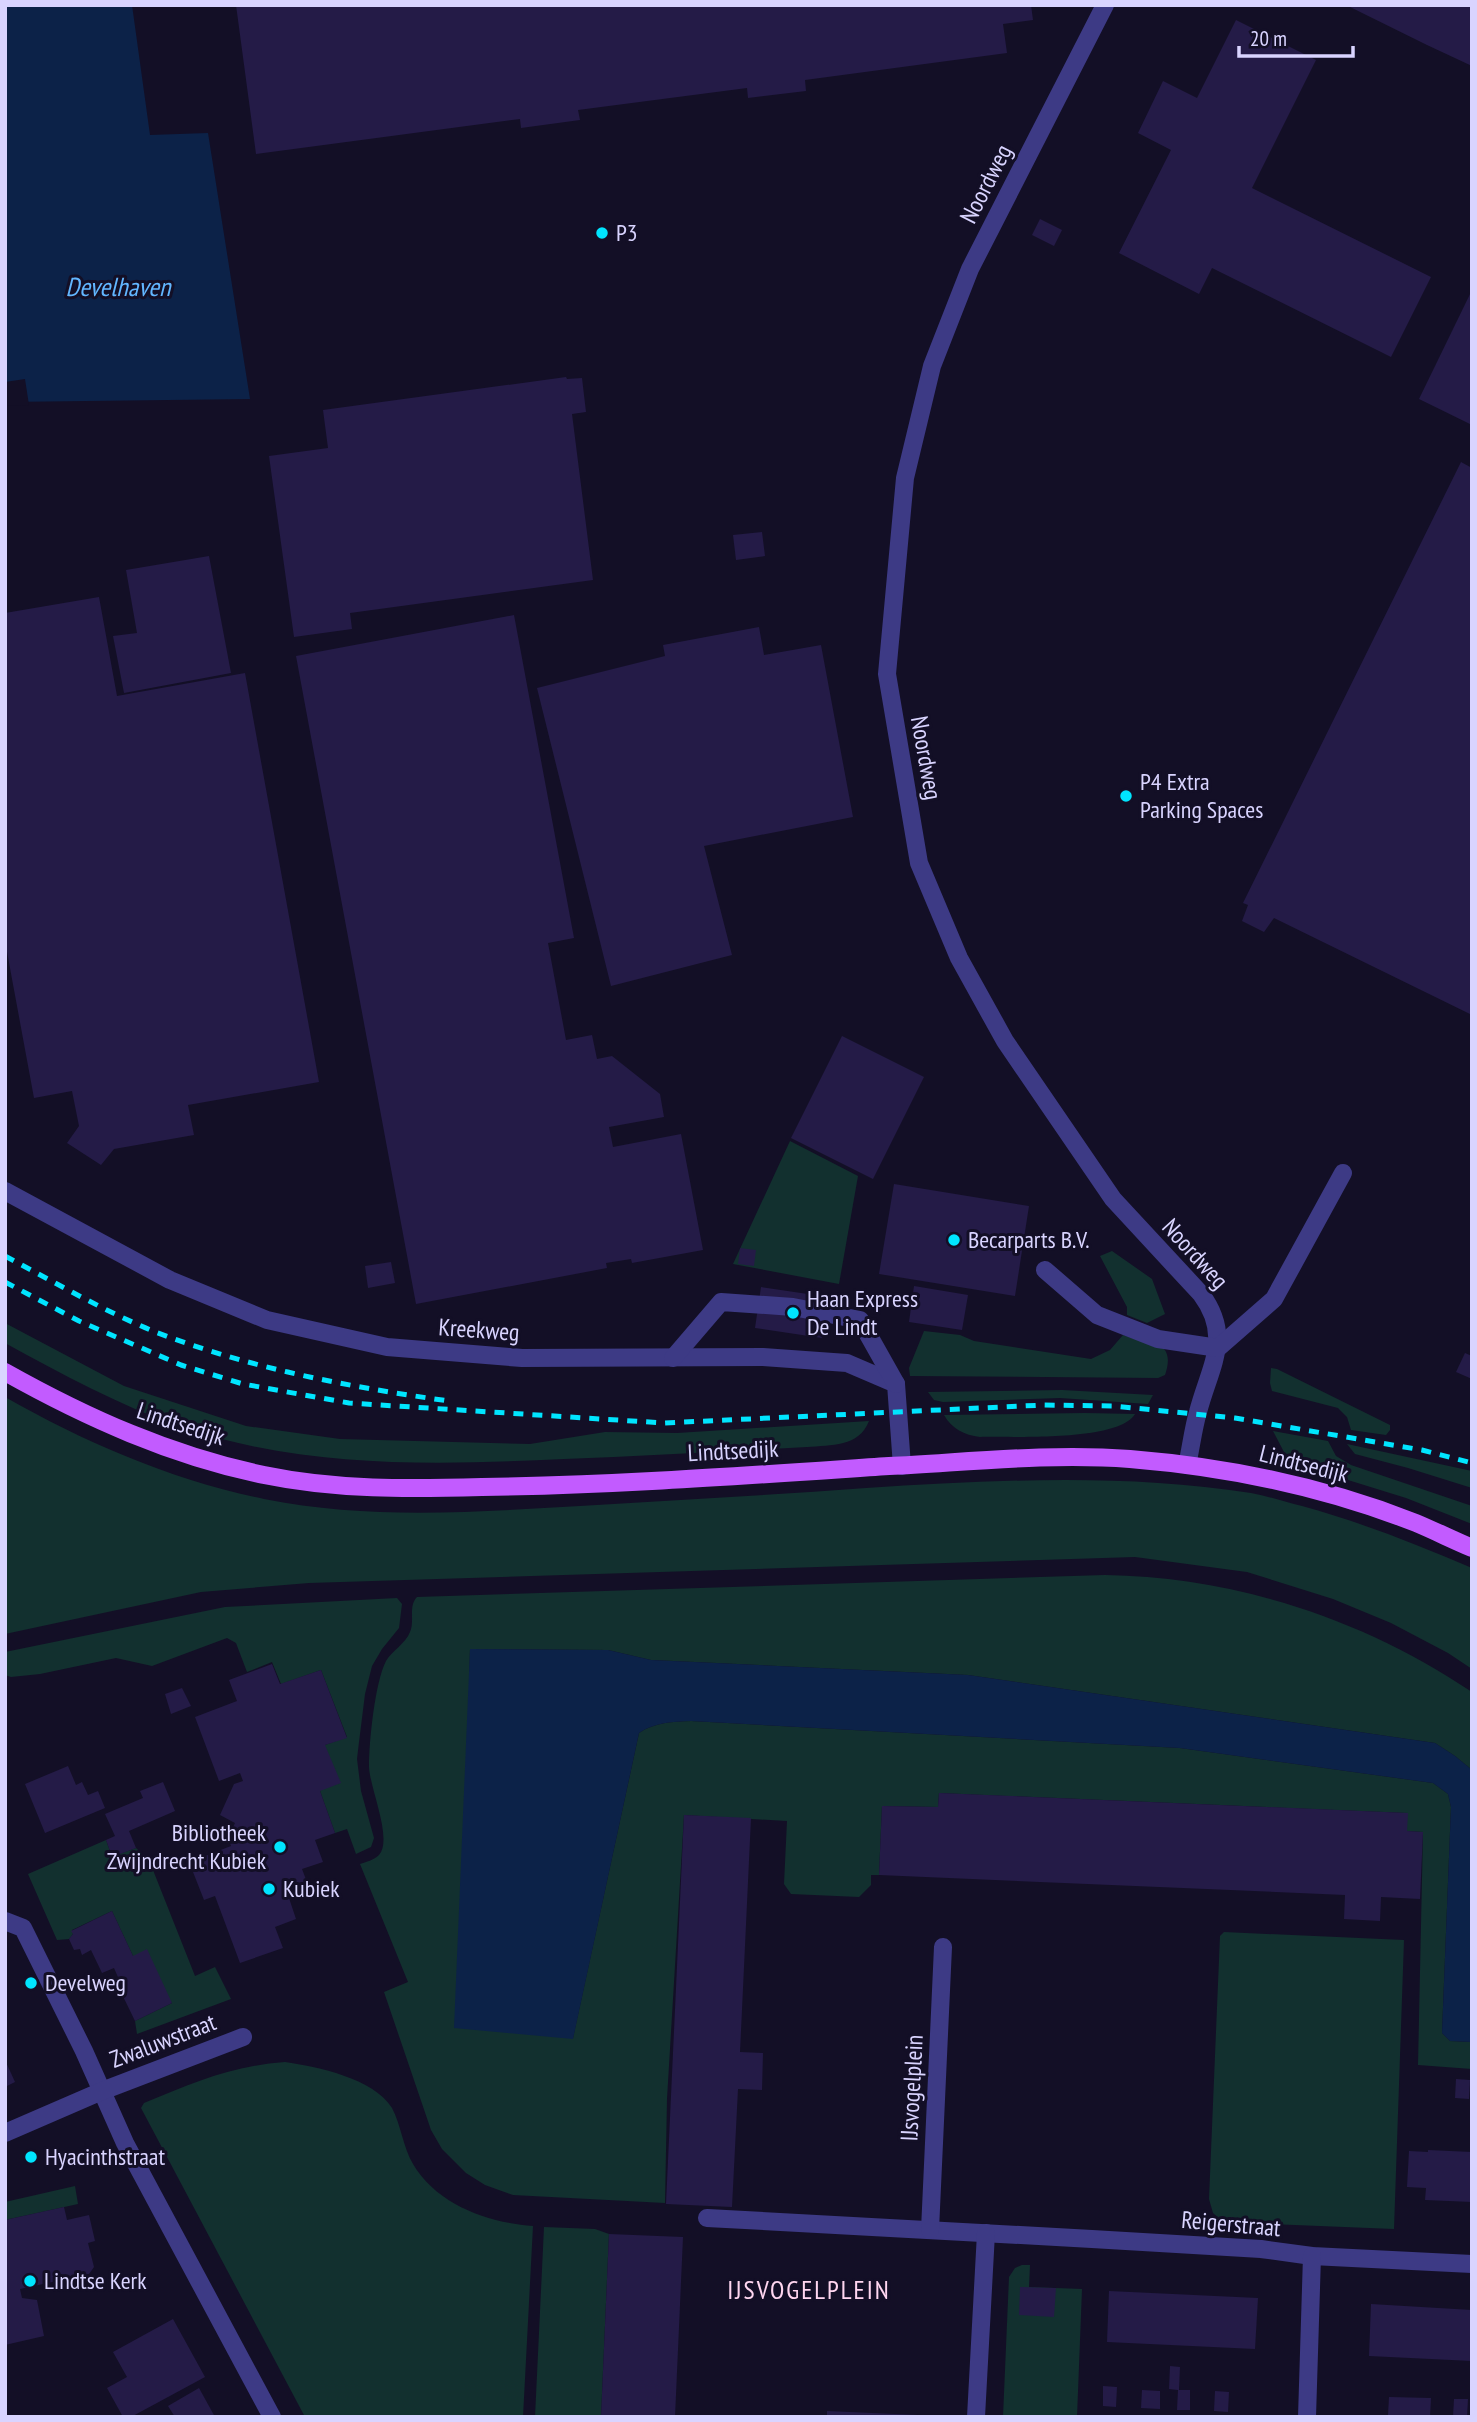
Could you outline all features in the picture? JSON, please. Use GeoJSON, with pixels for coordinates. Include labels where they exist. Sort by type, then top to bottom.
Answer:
{"type":"FeatureCollection","features":[{"type":"Feature","properties":{"kind":"main road","name":"Lindtsedijk"},"geometry":{"type":"LineString","coordinates":[[5,1372],[90,1417],[177,1452],[264,1475],[324,1484],[376,1488],[535,1487],[1013,1458],[1127,1459],[1187,1465],[1268,1479],[1321,1492],[1418,1524],[1472,1548]]}},
{"type":"Feature","properties":{"kind":"street","name":"Noordweg"},"geometry":{"type":"LineString","coordinates":[[1105,5],[971,269],[932,366],[905,478],[887,674],[919,863],[959,958],[1004,1041],[1113,1199],[1213,1310],[1219,1331],[1219,1348],[1197,1413],[1187,1465]]}},
{"type":"Feature","properties":{"kind":"street"},"geometry":{"type":"LineString","coordinates":[[1045,1270],[1097,1315],[1157,1339],[1219,1348],[1274,1299],[1343,1173]]}},
{"type":"Feature","properties":{"kind":"street","name":"Kreekweg"},"geometry":{"type":"LineString","coordinates":[[5,1191],[170,1280],[267,1320],[387,1347],[522,1358],[764,1357],[847,1363],[896,1384]]}},
{"type":"Feature","properties":{"kind":"street"},"geometry":{"type":"LineString","coordinates":[[673,1358],[722,1302],[793,1307],[860,1320],[896,1384],[902,1466]]}},
{"type":"Feature","properties":{"kind":"street"},"geometry":{"type":"LineString","coordinates":[[5,1921],[23,1928],[125,2143],[272,2417]]}},
{"type":"Feature","properties":{"kind":"street","name":"IJsvogelplein"},"geometry":{"type":"LineString","coordinates":[[930,2230],[943,1947]]}},
{"type":"Feature","properties":{"kind":"street","name":"Zwaluwstraat"},"geometry":{"type":"LineString","coordinates":[[102,2091],[243,2037]]}},
{"type":"Feature","properties":{"kind":"street"},"geometry":{"type":"LineString","coordinates":[[5,2133],[102,2091]]}},
{"type":"Feature","properties":{"kind":"street"},"geometry":{"type":"LineString","coordinates":[[707,2218],[986,2233],[976,2417]]}},
{"type":"Feature","properties":{"kind":"street","name":"Reigerstraat"},"geometry":{"type":"LineString","coordinates":[[986,2233],[1261,2249],[1312,2256],[1472,2264]]}},
{"type":"Feature","properties":{"kind":"street"},"geometry":{"type":"LineString","coordinates":[[1307,2417],[1312,2256]]}},
{"type":"Feature","properties":{"kind":"green space"},"geometry":{"type":"Polygon","coordinates":[[[790,1141],[858,1176],[839,1284],[733,1264],[790,1141]]]}},
{"type":"Feature","properties":{"kind":"green space"},"geometry":{"type":"Polygon","coordinates":[[[1112,1251],[1152,1279],[1165,1314],[1147,1323],[1127,1315],[1127,1307],[1100,1256],[1112,1251]]]}},
{"type":"Feature","properties":{"kind":"green space"},"geometry":{"type":"Polygon","coordinates":[[[5,1323],[124,1386],[246,1426],[340,1439],[530,1444],[605,1432],[677,1433],[869,1421],[864,1430],[851,1440],[835,1445],[807,1447],[468,1462],[419,1463],[323,1457],[228,1441],[136,1409],[5,1343],[5,1323]]]}},
{"type":"Feature","properties":{"kind":"green space"},"geometry":{"type":"Polygon","coordinates":[[[924,1331],[1091,1359],[1110,1350],[1123,1335],[1164,1349],[1168,1365],[1165,1375],[1158,1378],[910,1376],[909,1368],[924,1331]]]}},
{"type":"Feature","properties":{"kind":"green space"},"geometry":{"type":"Polygon","coordinates":[[[1271,1368],[1390,1425],[1390,1430],[1386,1435],[1351,1430],[1347,1417],[1338,1408],[1272,1391],[1271,1368]]]}},
{"type":"Feature","properties":{"kind":"green space"},"geometry":{"type":"Polygon","coordinates":[[[1062,1390],[1153,1395],[1148,1404],[1060,1398],[943,1402],[934,1400],[928,1392],[1062,1390]]]}},
{"type":"Feature","properties":{"kind":"green space"},"geometry":{"type":"Polygon","coordinates":[[[5,1397],[67,1430],[163,1471],[264,1499],[342,1510],[422,1513],[501,1510],[914,1485],[1059,1480],[1155,1483],[1251,1493],[1345,1519],[1472,1568],[1472,1669],[1391,1623],[1333,1599],[1247,1572],[1135,1557],[309,1583],[201,1592],[5,1634],[5,1397]]]}},
{"type":"Feature","properties":{"kind":"green space"},"geometry":{"type":"Polygon","coordinates":[[[1135,1414],[1125,1423],[1108,1429],[1064,1436],[1016,1437],[969,1435],[955,1428],[944,1415],[1135,1414]]]}},
{"type":"Feature","properties":{"kind":"green space"},"geometry":{"type":"Polygon","coordinates":[[[1273,1431],[1328,1441],[1336,1456],[1351,1465],[1472,1506],[1472,1524],[1406,1498],[1306,1467],[1284,1452],[1273,1431]]]}},
{"type":"Feature","properties":{"kind":"green space"},"geometry":{"type":"Polygon","coordinates":[[[1347,1444],[1472,1471],[1472,1488],[1355,1454],[1347,1444]]]}},
{"type":"Feature","properties":{"kind":"green space"},"geometry":{"type":"Polygon","coordinates":[[[1105,1575],[1202,1584],[1297,1607],[1343,1623],[1431,1666],[1472,1692],[1472,1770],[1435,1743],[968,1675],[651,1660],[608,1650],[470,1649],[468,1732],[573,2038],[639,1733],[670,1722],[691,1721],[1180,1748],[1433,1783],[1448,1794],[1451,1807],[1442,2033],[1450,2041],[1472,2042],[1472,2069],[1418,2065],[1423,1832],[1407,1831],[1407,1813],[939,1793],[938,1807],[882,1806],[879,1875],[871,1875],[871,1885],[859,1897],[791,1894],[784,1884],[787,1821],[684,1815],[667,2099],[665,2203],[513,2195],[485,2185],[466,2173],[442,2149],[431,2130],[384,1992],[408,1982],[360,1864],[377,1857],[383,1848],[382,1826],[369,1767],[376,1697],[386,1661],[410,1632],[413,1605],[417,1597],[1105,1575]]]}},
{"type":"Feature","properties":{"kind":"green space"},"geometry":{"type":"Polygon","coordinates":[[[397,1598],[402,1604],[399,1628],[372,1666],[365,1694],[357,1759],[361,1791],[374,1838],[371,1847],[356,1854],[347,1829],[335,1833],[320,1791],[325,1745],[347,1737],[321,1670],[281,1684],[272,1662],[247,1672],[236,1643],[227,1638],[152,1666],[116,1658],[40,1674],[11,1677],[5,1675],[5,1652],[225,1607],[397,1598]]]}},
{"type":"Feature","properties":{"kind":"green space"},"geometry":{"type":"Polygon","coordinates":[[[106,1840],[110,1851],[119,1854],[136,1848],[149,1860],[195,1976],[215,1967],[231,1999],[137,2034],[135,2021],[172,2003],[133,1956],[112,1911],[72,1930],[73,1934],[69,1939],[57,1940],[28,1874],[106,1840]]]}},
{"type":"Feature","properties":{"kind":"green space"},"geometry":{"type":"Polygon","coordinates":[[[1224,1932],[1404,1940],[1394,2229],[1223,2222],[1213,2213],[1209,2199],[1220,1936],[1224,1932]]]}},
{"type":"Feature","properties":{"kind":"green space"},"geometry":{"type":"Polygon","coordinates":[[[285,2062],[328,2071],[372,2089],[392,2108],[413,2164],[436,2191],[450,2201],[482,2216],[533,2226],[523,2417],[305,2417],[141,2108],[144,2103],[213,2076],[247,2067],[285,2062]]]}},
{"type":"Feature","properties":{"kind":"green space"},"geometry":{"type":"Polygon","coordinates":[[[75,2186],[78,2204],[5,2220],[5,2202],[75,2186]]]}},
{"type":"Feature","properties":{"kind":"green space"},"geometry":{"type":"Polygon","coordinates":[[[544,2227],[595,2229],[609,2234],[601,2417],[535,2417],[544,2227]]]}},
{"type":"Feature","properties":{"kind":"green space"},"geometry":{"type":"Polygon","coordinates":[[[1030,2265],[1029,2287],[1082,2289],[1077,2417],[1003,2417],[1009,2277],[1015,2268],[1030,2265]]]}},
{"type":"Feature","properties":{"kind":"water","name":"Develhaven"},"geometry":{"type":"Polygon","coordinates":[[[5,5],[132,5],[150,135],[208,133],[250,399],[5,402],[5,5]]]}},
{"type":"Feature","properties":{"kind":"water"},"geometry":{"type":"Polygon","coordinates":[[[470,1649],[608,1650],[651,1660],[968,1675],[1435,1743],[1472,1770],[1472,2042],[1450,2041],[1442,2033],[1451,1807],[1448,1794],[1433,1783],[1180,1748],[691,1721],[657,1725],[639,1733],[573,2039],[454,2028],[470,1649]]]}},
{"type":"Feature","properties":{"kind":"pier"},"geometry":{"type":"Polygon","coordinates":[[[25,379],[29,405],[5,406],[5,382],[25,379]]]}},
{"type":"Feature","properties":{"kind":"building"},"geometry":{"type":"Polygon","coordinates":[[[236,5],[1031,5],[1033,20],[1003,24],[1007,53],[805,80],[806,91],[748,98],[747,88],[578,110],[580,120],[521,128],[520,119],[256,154],[236,5]]]}},
{"type":"Feature","properties":{"kind":"building"},"geometry":{"type":"Polygon","coordinates":[[[1346,5],[1472,5],[1472,66],[1427,45],[1346,5]]]}},
{"type":"Feature","properties":{"kind":"building"},"geometry":{"type":"Polygon","coordinates":[[[1236,20],[1316,60],[1252,188],[1431,277],[1391,357],[1212,268],[1199,294],[1119,253],[1171,150],[1138,133],[1163,81],[1197,98],[1236,20]]]}},
{"type":"Feature","properties":{"kind":"building"},"geometry":{"type":"Polygon","coordinates":[[[1040,219],[1062,230],[1054,246],[1032,235],[1040,219]]]}},
{"type":"Feature","properties":{"kind":"building"},"geometry":{"type":"Polygon","coordinates":[[[1472,290],[1472,425],[1419,399],[1472,290]]]}},
{"type":"Feature","properties":{"kind":"building"},"geometry":{"type":"Polygon","coordinates":[[[566,377],[582,378],[586,412],[572,414],[593,580],[350,613],[352,629],[294,637],[269,456],[328,448],[323,410],[566,377]]]}},
{"type":"Feature","properties":{"kind":"building"},"geometry":{"type":"Polygon","coordinates":[[[1461,462],[1472,468],[1472,1015],[1274,918],[1264,932],[1242,921],[1248,905],[1243,903],[1461,462]]]}},
{"type":"Feature","properties":{"kind":"building"},"geometry":{"type":"Polygon","coordinates":[[[762,532],[765,556],[736,560],[733,535],[762,532]]]}},
{"type":"Feature","properties":{"kind":"building"},"geometry":{"type":"Polygon","coordinates":[[[209,556],[231,673],[124,693],[113,636],[137,633],[126,570],[209,556]]]}},
{"type":"Feature","properties":{"kind":"building"},"geometry":{"type":"Polygon","coordinates":[[[99,597],[117,696],[245,673],[319,1082],[188,1105],[194,1135],[114,1149],[101,1165],[67,1143],[79,1126],[72,1091],[34,1098],[5,941],[5,613],[99,597]]]}},
{"type":"Feature","properties":{"kind":"building"},"geometry":{"type":"Polygon","coordinates":[[[514,615],[574,938],[548,943],[566,1040],[592,1035],[597,1059],[612,1056],[660,1094],[664,1117],[609,1127],[613,1147],[681,1134],[703,1250],[632,1263],[631,1259],[606,1263],[607,1268],[416,1304],[296,656],[514,615]]]}},
{"type":"Feature","properties":{"kind":"building"},"geometry":{"type":"Polygon","coordinates":[[[759,627],[764,655],[821,645],[853,817],[704,846],[732,955],[611,986],[537,688],[665,656],[663,645],[759,627]]]}},
{"type":"Feature","properties":{"kind":"building"},"geometry":{"type":"Polygon","coordinates":[[[842,1036],[924,1077],[873,1179],[791,1138],[842,1036]]]}},
{"type":"Feature","properties":{"kind":"building","name":"Becarparts B.V."},"geometry":{"type":"Polygon","coordinates":[[[894,1184],[1029,1206],[1015,1296],[879,1274],[894,1184]]]}},
{"type":"Feature","properties":{"kind":"building"},"geometry":{"type":"Polygon","coordinates":[[[740,1248],[756,1250],[754,1266],[738,1264],[740,1248]]]}},
{"type":"Feature","properties":{"kind":"building"},"geometry":{"type":"Polygon","coordinates":[[[391,1262],[395,1283],[368,1288],[365,1266],[391,1262]]]}},
{"type":"Feature","properties":{"kind":"building"},"geometry":{"type":"Polygon","coordinates":[[[914,1286],[968,1295],[962,1330],[909,1322],[914,1286]]]}},
{"type":"Feature","properties":{"kind":"building"},"geometry":{"type":"Polygon","coordinates":[[[761,1287],[828,1297],[822,1338],[755,1328],[761,1287]]]}},
{"type":"Feature","properties":{"kind":"building"},"geometry":{"type":"Polygon","coordinates":[[[1465,1353],[1472,1356],[1472,1379],[1456,1372],[1465,1353]]]}},
{"type":"Feature","properties":{"kind":"building"},"geometry":{"type":"Polygon","coordinates":[[[272,1664],[280,1684],[321,1670],[347,1738],[325,1745],[341,1783],[320,1791],[335,1833],[315,1840],[323,1862],[302,1869],[310,1890],[289,1898],[296,1919],[275,1927],[283,1948],[240,1963],[215,1896],[204,1900],[193,1872],[204,1868],[200,1858],[231,1846],[228,1838],[235,1823],[220,1815],[234,1784],[243,1781],[240,1773],[219,1781],[195,1717],[237,1701],[229,1680],[272,1664]]]}},
{"type":"Feature","properties":{"kind":"building"},"geometry":{"type":"Polygon","coordinates":[[[182,1688],[191,1706],[171,1714],[165,1694],[182,1688]]]}},
{"type":"Feature","properties":{"kind":"building"},"geometry":{"type":"Polygon","coordinates":[[[68,1766],[76,1785],[82,1782],[88,1795],[98,1791],[105,1808],[45,1833],[25,1784],[68,1766]]]}},
{"type":"Feature","properties":{"kind":"building"},"geometry":{"type":"Polygon","coordinates":[[[163,1782],[175,1811],[129,1831],[136,1848],[120,1854],[110,1851],[106,1840],[115,1836],[105,1814],[143,1798],[140,1791],[163,1782]]]}},
{"type":"Feature","properties":{"kind":"building"},"geometry":{"type":"Polygon","coordinates":[[[939,1793],[1408,1813],[1407,1831],[1423,1832],[1420,1899],[1381,1897],[1380,1921],[1344,1919],[1345,1895],[879,1875],[882,1806],[938,1807],[939,1793]]]}},
{"type":"Feature","properties":{"kind":"building"},"geometry":{"type":"Polygon","coordinates":[[[684,1815],[751,1818],[740,2052],[763,2053],[762,2090],[738,2089],[732,2207],[666,2204],[684,1815]]]}},
{"type":"Feature","properties":{"kind":"building"},"geometry":{"type":"Polygon","coordinates":[[[112,1911],[133,1956],[147,1949],[172,2003],[135,2021],[118,1986],[121,1984],[114,1968],[102,1973],[91,1950],[82,1955],[80,1949],[74,1950],[69,1939],[73,1934],[71,1931],[112,1911]]]}},
{"type":"Feature","properties":{"kind":"building"},"geometry":{"type":"Polygon","coordinates":[[[5,2060],[15,2082],[5,2087],[5,2060]]]}},
{"type":"Feature","properties":{"kind":"building"},"geometry":{"type":"Polygon","coordinates":[[[1456,2079],[1470,2080],[1469,2099],[1455,2098],[1456,2079]]]}},
{"type":"Feature","properties":{"kind":"building"},"geometry":{"type":"Polygon","coordinates":[[[1409,2151],[1472,2152],[1472,2202],[1425,2200],[1426,2188],[1407,2187],[1409,2151]]]}},
{"type":"Feature","properties":{"kind":"building","name":"Lindtse Kerk"},"geometry":{"type":"Polygon","coordinates":[[[64,2207],[67,2220],[89,2215],[95,2241],[88,2243],[94,2267],[89,2274],[20,2289],[22,2298],[37,2300],[44,2336],[5,2345],[5,2220],[64,2207]]]}},
{"type":"Feature","properties":{"kind":"building"},"geometry":{"type":"Polygon","coordinates":[[[609,2234],[683,2237],[675,2417],[601,2417],[609,2234]]]}},
{"type":"Feature","properties":{"kind":"building"},"geometry":{"type":"Polygon","coordinates":[[[1020,2287],[1056,2288],[1054,2317],[1019,2315],[1020,2287]]]}},
{"type":"Feature","properties":{"kind":"building"},"geometry":{"type":"Polygon","coordinates":[[[1109,2291],[1258,2298],[1255,2349],[1107,2342],[1109,2291]]]}},
{"type":"Feature","properties":{"kind":"building"},"geometry":{"type":"Polygon","coordinates":[[[1371,2304],[1472,2310],[1472,2361],[1369,2356],[1371,2304]]]}},
{"type":"Feature","properties":{"kind":"building"},"geometry":{"type":"Polygon","coordinates":[[[173,2319],[205,2377],[131,2417],[123,2417],[107,2388],[127,2377],[113,2352],[173,2319]]]}},
{"type":"Feature","properties":{"kind":"building"},"geometry":{"type":"Polygon","coordinates":[[[1170,2366],[1180,2367],[1179,2390],[1190,2390],[1190,2410],[1177,2410],[1178,2390],[1169,2389],[1170,2366]]]}},
{"type":"Feature","properties":{"kind":"building"},"geometry":{"type":"Polygon","coordinates":[[[1103,2386],[1117,2387],[1116,2407],[1103,2406],[1103,2386]]]}},
{"type":"Feature","properties":{"kind":"building"},"geometry":{"type":"Polygon","coordinates":[[[199,2388],[215,2417],[175,2417],[168,2406],[199,2388]]]}},
{"type":"Feature","properties":{"kind":"building"},"geometry":{"type":"Polygon","coordinates":[[[1142,2390],[1160,2391],[1160,2409],[1141,2408],[1142,2390]]]}},
{"type":"Feature","properties":{"kind":"building"},"geometry":{"type":"Polygon","coordinates":[[[1215,2391],[1229,2392],[1228,2412],[1214,2411],[1215,2391]]]}},
{"type":"Feature","properties":{"kind":"building"},"geometry":{"type":"Polygon","coordinates":[[[1389,2397],[1431,2398],[1430,2417],[1388,2415],[1389,2397]]]}},
{"type":"Feature","properties":{"kind":"building"},"geometry":{"type":"Polygon","coordinates":[[[1454,2399],[1468,2399],[1467,2417],[1453,2417],[1454,2399]]]}},
{"type":"Feature","properties":{"kind":"building"},"geometry":{"type":"Polygon","coordinates":[[[827,2411],[918,2415],[918,2417],[827,2417],[827,2411]]]}},
{"type":"Feature","properties":{"kind":"railway"},"geometry":{"type":"LineString","coordinates":[[5,1256],[115,1314],[153,1331],[225,1356],[299,1375],[449,1401]]}},
{"type":"Feature","properties":{"kind":"railway"},"geometry":{"type":"LineString","coordinates":[[5,1282],[79,1321],[181,1365],[243,1384],[349,1403],[664,1423],[1044,1405],[1114,1406],[1235,1418],[1422,1450],[1472,1463]]}},
{"type":"Feature","properties":{"kind":"place","name":"P3"},"geometry":{"type":"Point","coordinates":[602,233]}},
{"type":"Feature","properties":{"kind":"place","name":"P4 Extra Parking Spaces"},"geometry":{"type":"Point","coordinates":[1126,796]}},
{"type":"Feature","properties":{"kind":"place","name":"Becarparts B.V."},"geometry":{"type":"Point","coordinates":[954,1240]}},
{"type":"Feature","properties":{"kind":"place","name":"Haan Express De Lindt"},"geometry":{"type":"Point","coordinates":[793,1313]}},
{"type":"Feature","properties":{"kind":"place","name":"Bibliotheek Zwijndrecht Kubiek"},"geometry":{"type":"Point","coordinates":[280,1847]}},
{"type":"Feature","properties":{"kind":"place","name":"Kubiek"},"geometry":{"type":"Point","coordinates":[269,1889]}},
{"type":"Feature","properties":{"kind":"place","name":"Develweg"},"geometry":{"type":"Point","coordinates":[31,1983]}},
{"type":"Feature","properties":{"kind":"place","name":"Hyacinthstraat"},"geometry":{"type":"Point","coordinates":[31,2157]}},
{"type":"Feature","properties":{"kind":"place","name":"Lindtse Kerk"},"geometry":{"type":"Point","coordinates":[30,2281]}},
{"type":"Feature","properties":{"kind":"district","name":"IJSVOGELPLEIN"},"geometry":{"type":"Point","coordinates":[809,2290]}}]}
